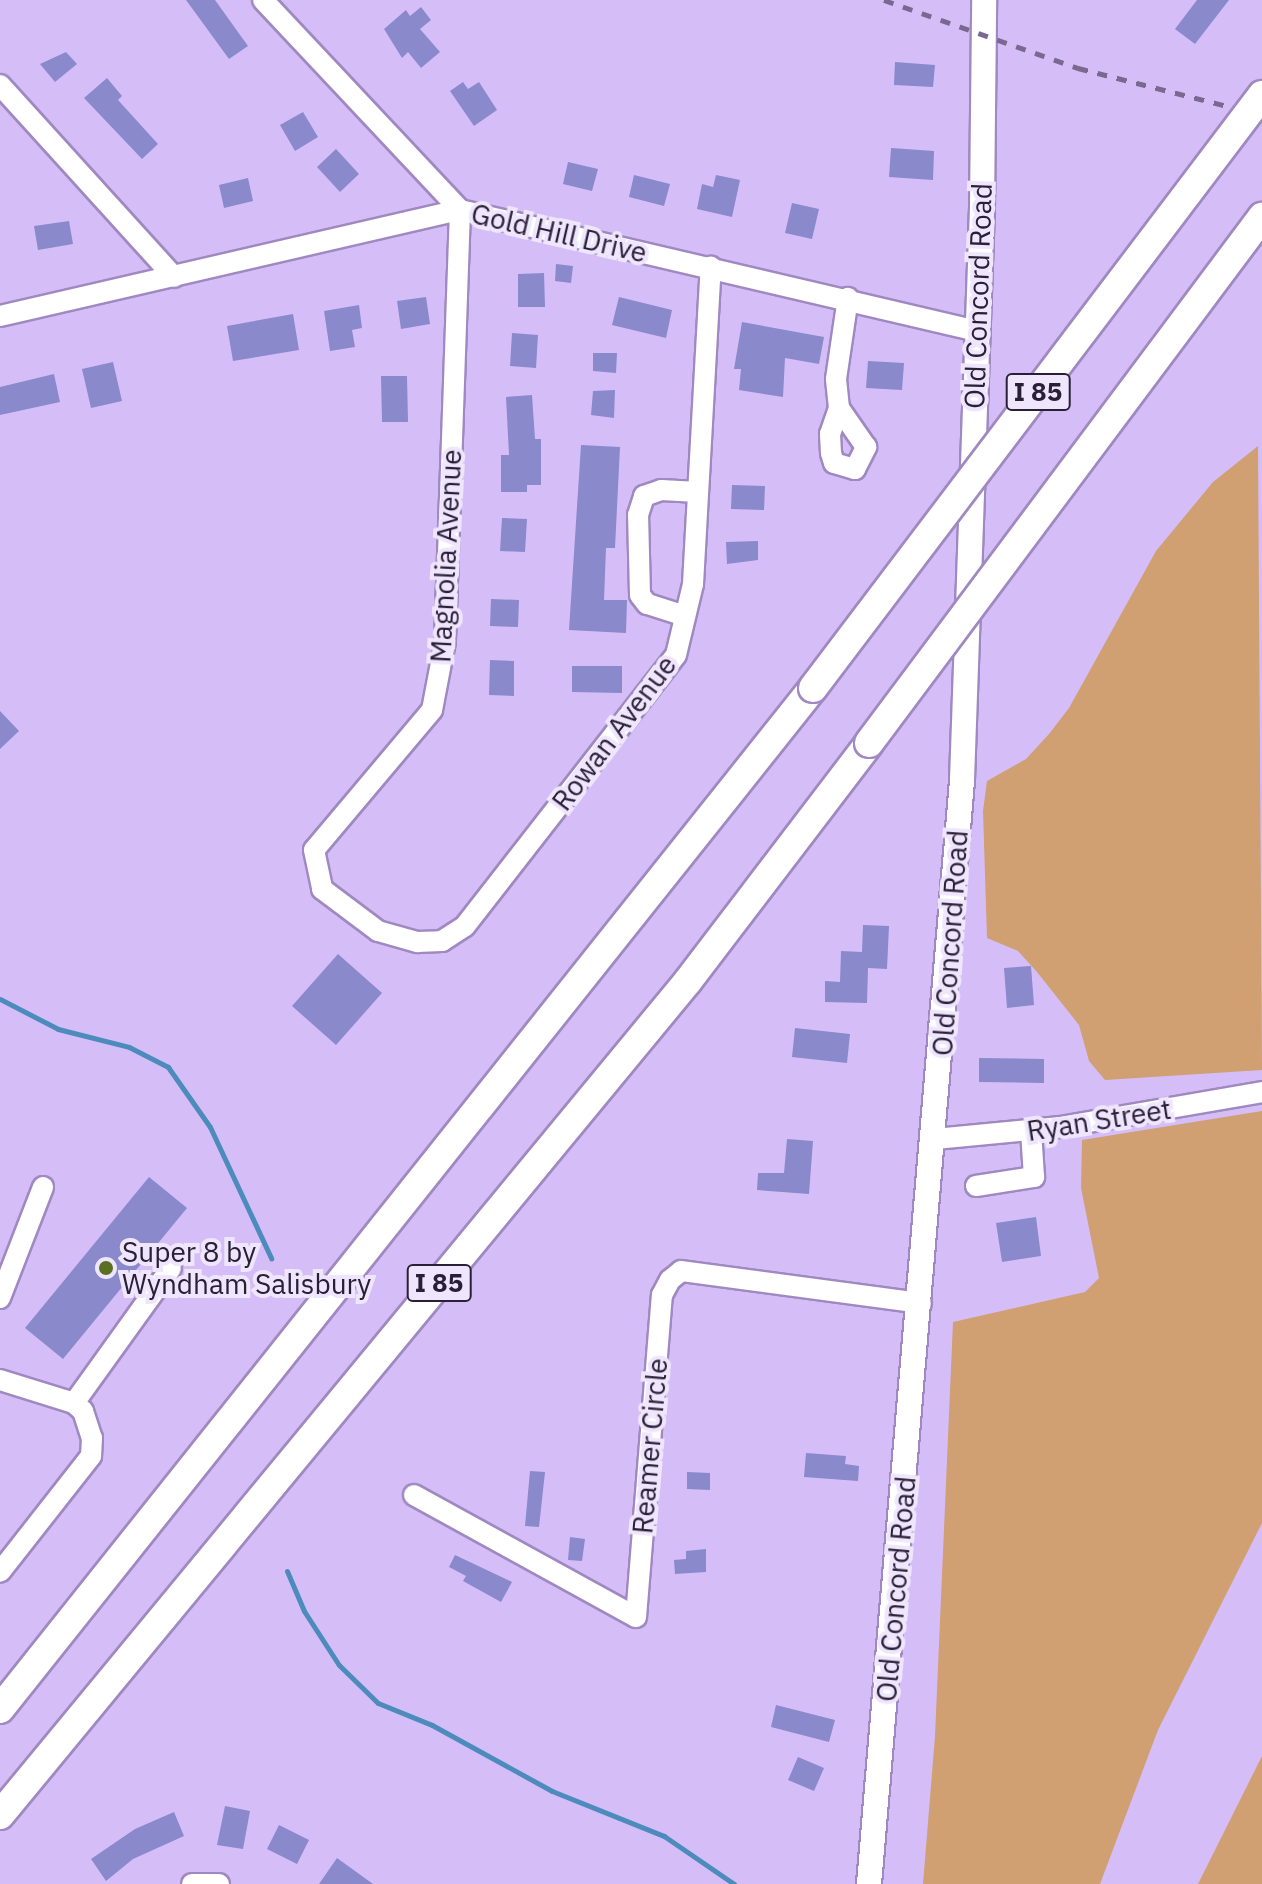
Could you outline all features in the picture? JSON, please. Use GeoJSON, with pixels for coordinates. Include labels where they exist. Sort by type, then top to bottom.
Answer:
{"type":"FeatureCollection","features":[{"type":"Feature","properties":{"kind":"highway","name":"I 85"},"geometry":{"type":"LineString","coordinates":[[0,1709],[813,688],[1262,95]]}},
{"type":"Feature","properties":{"kind":"highway","name":"I 85"},"geometry":{"type":"LineString","coordinates":[[0,1815],[688,981],[1262,217]]}},
{"type":"Feature","properties":{"kind":"main road","name":"Old Concord Road"},"geometry":{"type":"LineString","coordinates":[[869,1884],[935,1139],[962,780],[984,0]]}},
{"type":"Feature","properties":{"kind":"street"},"geometry":{"type":"LineString","coordinates":[[263,0],[460,210]]}},
{"type":"Feature","properties":{"kind":"street"},"geometry":{"type":"LineString","coordinates":[[0,85],[174,277]]}},
{"type":"Feature","properties":{"kind":"street","name":"Gold Hill Drive"},"geometry":{"type":"LineString","coordinates":[[0,316],[460,210],[848,298],[977,331]]}},
{"type":"Feature","properties":{"kind":"street","name":"Magnolia Avenue"},"geometry":{"type":"LineString","coordinates":[[314,856],[340,816],[432,710],[445,642],[460,210]]}},
{"type":"Feature","properties":{"kind":"street","name":"Rowan Avenue"},"geometry":{"type":"LineString","coordinates":[[314,856],[322,889],[378,931],[417,942],[442,941],[465,926],[676,655],[693,584],[711,267]]}},
{"type":"Feature","properties":{"kind":"street"},"geometry":{"type":"LineString","coordinates":[[839,408],[836,379],[848,298]]}},
{"type":"Feature","properties":{"kind":"street"},"geometry":{"type":"LineString","coordinates":[[685,616],[647,604],[640,595],[638,515],[644,496],[661,490],[698,492]]}},
{"type":"Feature","properties":{"kind":"street","name":"Ryan Street"},"geometry":{"type":"LineString","coordinates":[[935,1139],[1031,1131],[1262,1092]]}},
{"type":"Feature","properties":{"kind":"street"},"geometry":{"type":"LineString","coordinates":[[976,1186],[1034,1177],[1031,1131]]}},
{"type":"Feature","properties":{"kind":"street"},"geometry":{"type":"LineString","coordinates":[[0,1298],[43,1187]]}},
{"type":"Feature","properties":{"kind":"street"},"geometry":{"type":"LineString","coordinates":[[74,1403],[171,1268]]}},
{"type":"Feature","properties":{"kind":"street","name":"Reamer Circle"},"geometry":{"type":"LineString","coordinates":[[414,1495],[636,1617],[662,1295],[670,1280],[681,1271],[921,1303]]}},
{"type":"Feature","properties":{"kind":"street"},"geometry":{"type":"LineString","coordinates":[[0,1380],[74,1403],[89,1424],[91,1456],[0,1572]]}},
{"type":"Feature","properties":{"kind":"street"},"geometry":{"type":"LineString","coordinates":[[192,1884],[219,1884]]}},
{"type":"Feature","properties":{"kind":"shaded area"},"geometry":{"type":"Polygon","coordinates":[[[1258,446],[1262,1070],[1105,1080],[1089,1061],[1079,1025],[1037,972],[1018,951],[987,938],[983,811],[987,781],[1026,759],[1049,734],[1069,708],[1156,551],[1213,482],[1258,446]]]}},
{"type":"Feature","properties":{"kind":"shaded area"},"geometry":{"type":"Polygon","coordinates":[[[1262,1111],[1262,1523],[1158,1730],[1100,1884],[923,1884],[935,1736],[953,1322],[1085,1292],[1099,1278],[1081,1188],[1082,1140],[1262,1111]]]}},
{"type":"Feature","properties":{"kind":"shaded area"},"geometry":{"type":"Polygon","coordinates":[[[1262,1756],[1262,1884],[1198,1884],[1262,1756]]]}},
{"type":"Feature","properties":{"kind":"building"},"geometry":{"type":"Polygon","coordinates":[[[186,0],[215,0],[248,46],[229,59],[186,0]]]}},
{"type":"Feature","properties":{"kind":"building"},"geometry":{"type":"Polygon","coordinates":[[[1197,0],[1229,0],[1195,44],[1175,29],[1197,0]]]}},
{"type":"Feature","properties":{"kind":"building"},"geometry":{"type":"Polygon","coordinates":[[[421,7],[431,20],[420,29],[440,52],[421,68],[408,52],[402,58],[384,29],[406,10],[410,16],[421,7]]]}},
{"type":"Feature","properties":{"kind":"building"},"geometry":{"type":"Polygon","coordinates":[[[66,52],[77,64],[55,82],[40,64],[66,52]]]}},
{"type":"Feature","properties":{"kind":"building"},"geometry":{"type":"Polygon","coordinates":[[[895,62],[935,65],[933,87],[894,85],[895,62]]]}},
{"type":"Feature","properties":{"kind":"building"},"geometry":{"type":"Polygon","coordinates":[[[107,78],[122,96],[118,100],[158,144],[142,159],[84,98],[107,78]]]}},
{"type":"Feature","properties":{"kind":"building"},"geometry":{"type":"Polygon","coordinates":[[[463,82],[468,89],[479,82],[497,110],[474,126],[450,91],[463,82]]]}},
{"type":"Feature","properties":{"kind":"building"},"geometry":{"type":"Polygon","coordinates":[[[303,112],[318,137],[295,151],[280,125],[303,112]]]}},
{"type":"Feature","properties":{"kind":"building"},"geometry":{"type":"Polygon","coordinates":[[[891,148],[934,151],[933,180],[889,177],[891,148]]]}},
{"type":"Feature","properties":{"kind":"building"},"geometry":{"type":"Polygon","coordinates":[[[336,149],[359,174],[340,192],[317,167],[336,149]]]}},
{"type":"Feature","properties":{"kind":"building"},"geometry":{"type":"Polygon","coordinates":[[[568,162],[598,169],[592,191],[563,184],[568,162]]]}},
{"type":"Feature","properties":{"kind":"building"},"geometry":{"type":"Polygon","coordinates":[[[634,175],[670,184],[664,206],[629,197],[634,175]]]}},
{"type":"Feature","properties":{"kind":"building"},"geometry":{"type":"Polygon","coordinates":[[[716,175],[740,180],[732,217],[697,209],[702,184],[713,187],[716,175]]]}},
{"type":"Feature","properties":{"kind":"building"},"geometry":{"type":"Polygon","coordinates":[[[248,178],[253,201],[224,208],[219,185],[248,178]]]}},
{"type":"Feature","properties":{"kind":"building"},"geometry":{"type":"Polygon","coordinates":[[[792,203],[819,209],[812,239],[785,233],[792,203]]]}},
{"type":"Feature","properties":{"kind":"building"},"geometry":{"type":"Polygon","coordinates":[[[69,221],[73,244],[38,250],[34,226],[69,221]]]}},
{"type":"Feature","properties":{"kind":"building"},"geometry":{"type":"Polygon","coordinates":[[[556,264],[573,266],[571,283],[555,281],[556,264]]]}},
{"type":"Feature","properties":{"kind":"building"},"geometry":{"type":"Polygon","coordinates":[[[544,273],[545,307],[518,307],[518,274],[544,273]]]}},
{"type":"Feature","properties":{"kind":"building"},"geometry":{"type":"Polygon","coordinates":[[[426,297],[430,324],[401,329],[397,301],[426,297]]]}},
{"type":"Feature","properties":{"kind":"building"},"geometry":{"type":"Polygon","coordinates":[[[619,297],[672,310],[666,338],[612,325],[619,297]]]}},
{"type":"Feature","properties":{"kind":"building"},"geometry":{"type":"Polygon","coordinates":[[[359,305],[362,328],[352,330],[355,347],[330,351],[324,311],[359,305]]]}},
{"type":"Feature","properties":{"kind":"building"},"geometry":{"type":"Polygon","coordinates":[[[293,314],[299,350],[233,361],[227,326],[293,314]]]}},
{"type":"Feature","properties":{"kind":"building"},"geometry":{"type":"Polygon","coordinates":[[[742,322],[824,337],[819,364],[785,358],[783,397],[739,390],[741,369],[734,369],[742,322]]]}},
{"type":"Feature","properties":{"kind":"building"},"geometry":{"type":"Polygon","coordinates":[[[512,333],[538,335],[536,368],[510,366],[512,333]]]}},
{"type":"Feature","properties":{"kind":"building"},"geometry":{"type":"Polygon","coordinates":[[[593,353],[617,353],[616,373],[593,371],[593,353]]]}},
{"type":"Feature","properties":{"kind":"building"},"geometry":{"type":"Polygon","coordinates":[[[868,361],[904,363],[902,390],[866,388],[868,361]]]}},
{"type":"Feature","properties":{"kind":"building"},"geometry":{"type":"Polygon","coordinates":[[[113,362],[122,401],[91,408],[82,369],[113,362]]]}},
{"type":"Feature","properties":{"kind":"building"},"geometry":{"type":"Polygon","coordinates":[[[54,374],[60,402],[0,415],[0,387],[54,374]]]}},
{"type":"Feature","properties":{"kind":"building"},"geometry":{"type":"Polygon","coordinates":[[[381,376],[407,376],[408,422],[382,422],[381,376]]]}},
{"type":"Feature","properties":{"kind":"building"},"geometry":{"type":"Polygon","coordinates":[[[615,390],[614,418],[591,415],[593,391],[615,390]]]}},
{"type":"Feature","properties":{"kind":"building"},"geometry":{"type":"Polygon","coordinates":[[[532,395],[535,439],[541,439],[541,485],[527,485],[527,492],[501,492],[501,455],[509,455],[506,397],[532,395]]]}},
{"type":"Feature","properties":{"kind":"building"},"geometry":{"type":"Polygon","coordinates":[[[581,445],[620,447],[615,548],[606,548],[604,600],[627,600],[626,633],[569,630],[581,445]]]}},
{"type":"Feature","properties":{"kind":"building"},"geometry":{"type":"Polygon","coordinates":[[[732,485],[765,486],[764,510],[731,509],[732,485]]]}},
{"type":"Feature","properties":{"kind":"building"},"geometry":{"type":"Polygon","coordinates":[[[502,518],[527,519],[525,552],[500,551],[502,518]]]}},
{"type":"Feature","properties":{"kind":"building"},"geometry":{"type":"Polygon","coordinates":[[[758,541],[758,560],[727,564],[726,542],[758,541]]]}},
{"type":"Feature","properties":{"kind":"building"},"geometry":{"type":"Polygon","coordinates":[[[491,599],[519,600],[518,627],[490,626],[491,599]]]}},
{"type":"Feature","properties":{"kind":"building"},"geometry":{"type":"Polygon","coordinates":[[[490,660],[514,661],[514,696],[489,695],[490,660]]]}},
{"type":"Feature","properties":{"kind":"building"},"geometry":{"type":"Polygon","coordinates":[[[572,666],[622,666],[622,693],[572,692],[572,666]]]}},
{"type":"Feature","properties":{"kind":"building"},"geometry":{"type":"Polygon","coordinates":[[[0,711],[19,731],[0,749],[0,711]]]}},
{"type":"Feature","properties":{"kind":"building"},"geometry":{"type":"Polygon","coordinates":[[[863,925],[889,926],[887,969],[868,968],[867,1003],[825,1002],[825,981],[840,982],[841,951],[862,952],[863,925]]]}},
{"type":"Feature","properties":{"kind":"building"},"geometry":{"type":"Polygon","coordinates":[[[338,954],[382,993],[336,1045],[292,1006],[338,954]]]}},
{"type":"Feature","properties":{"kind":"building"},"geometry":{"type":"Polygon","coordinates":[[[1031,966],[1034,1005],[1007,1008],[1004,968],[1031,966]]]}},
{"type":"Feature","properties":{"kind":"building"},"geometry":{"type":"Polygon","coordinates":[[[795,1028],[850,1034],[847,1063],[792,1057],[795,1028]]]}},
{"type":"Feature","properties":{"kind":"building"},"geometry":{"type":"Polygon","coordinates":[[[979,1058],[1044,1059],[1044,1083],[979,1082],[979,1058]]]}},
{"type":"Feature","properties":{"kind":"building"},"geometry":{"type":"Polygon","coordinates":[[[787,1139],[813,1141],[809,1194],[757,1190],[758,1173],[784,1173],[787,1139]]]}},
{"type":"Feature","properties":{"kind":"building","name":"Super 8 by Wyndham Salisbury"},"geometry":{"type":"Polygon","coordinates":[[[149,1177],[187,1208],[63,1359],[25,1328],[149,1177]]]}},
{"type":"Feature","properties":{"kind":"building"},"geometry":{"type":"Polygon","coordinates":[[[1036,1217],[1041,1256],[1002,1262],[996,1223],[1036,1217]]]}},
{"type":"Feature","properties":{"kind":"building"},"geometry":{"type":"Polygon","coordinates":[[[806,1453],[846,1456],[845,1464],[859,1466],[858,1481],[804,1477],[806,1453]]]}},
{"type":"Feature","properties":{"kind":"building"},"geometry":{"type":"Polygon","coordinates":[[[530,1471],[545,1472],[539,1527],[525,1526],[530,1471]]]}},
{"type":"Feature","properties":{"kind":"building"},"geometry":{"type":"Polygon","coordinates":[[[687,1472],[710,1473],[710,1490],[687,1489],[687,1472]]]}},
{"type":"Feature","properties":{"kind":"building"},"geometry":{"type":"Polygon","coordinates":[[[570,1537],[585,1539],[582,1561],[568,1560],[570,1537]]]}},
{"type":"Feature","properties":{"kind":"building"},"geometry":{"type":"Polygon","coordinates":[[[706,1549],[706,1572],[675,1574],[674,1560],[686,1559],[686,1551],[706,1549]]]}},
{"type":"Feature","properties":{"kind":"building"},"geometry":{"type":"Polygon","coordinates":[[[455,1555],[512,1582],[501,1602],[463,1581],[466,1576],[449,1567],[455,1555]]]}},
{"type":"Feature","properties":{"kind":"building"},"geometry":{"type":"Polygon","coordinates":[[[776,1705],[835,1720],[829,1742],[771,1727],[776,1705]]]}},
{"type":"Feature","properties":{"kind":"building"},"geometry":{"type":"Polygon","coordinates":[[[798,1757],[824,1768],[814,1791],[788,1780],[798,1757]]]}},
{"type":"Feature","properties":{"kind":"building"},"geometry":{"type":"Polygon","coordinates":[[[225,1806],[250,1811],[243,1849],[217,1845],[225,1806]]]}},
{"type":"Feature","properties":{"kind":"building"},"geometry":{"type":"Polygon","coordinates":[[[174,1812],[184,1836],[133,1859],[106,1881],[91,1859],[135,1829],[174,1812]]]}},
{"type":"Feature","properties":{"kind":"building"},"geometry":{"type":"Polygon","coordinates":[[[279,1825],[309,1840],[297,1864],[267,1849],[279,1825]]]}},
{"type":"Feature","properties":{"kind":"building"},"geometry":{"type":"Polygon","coordinates":[[[337,1858],[373,1884],[319,1884],[337,1858]]]}},
{"type":"Feature","properties":{"kind":"waterway"},"geometry":{"type":"LineString","coordinates":[[0,999],[58,1029],[129,1047],[168,1067],[210,1127],[271,1258]]}},
{"type":"Feature","properties":{"kind":"waterway"},"geometry":{"type":"LineString","coordinates":[[287,1571],[304,1611],[339,1665],[378,1703],[432,1725],[552,1791],[664,1836],[734,1884]]}},
{"type":"Feature","properties":{"kind":"railway"},"geometry":{"type":"LineString","coordinates":[[884,0],[1078,68],[1262,115]]}},
{"type":"Feature","properties":{"kind":"place","name":"Super 8 by Wyndham Salisbury"},"geometry":{"type":"Point","coordinates":[106,1268]}}]}
